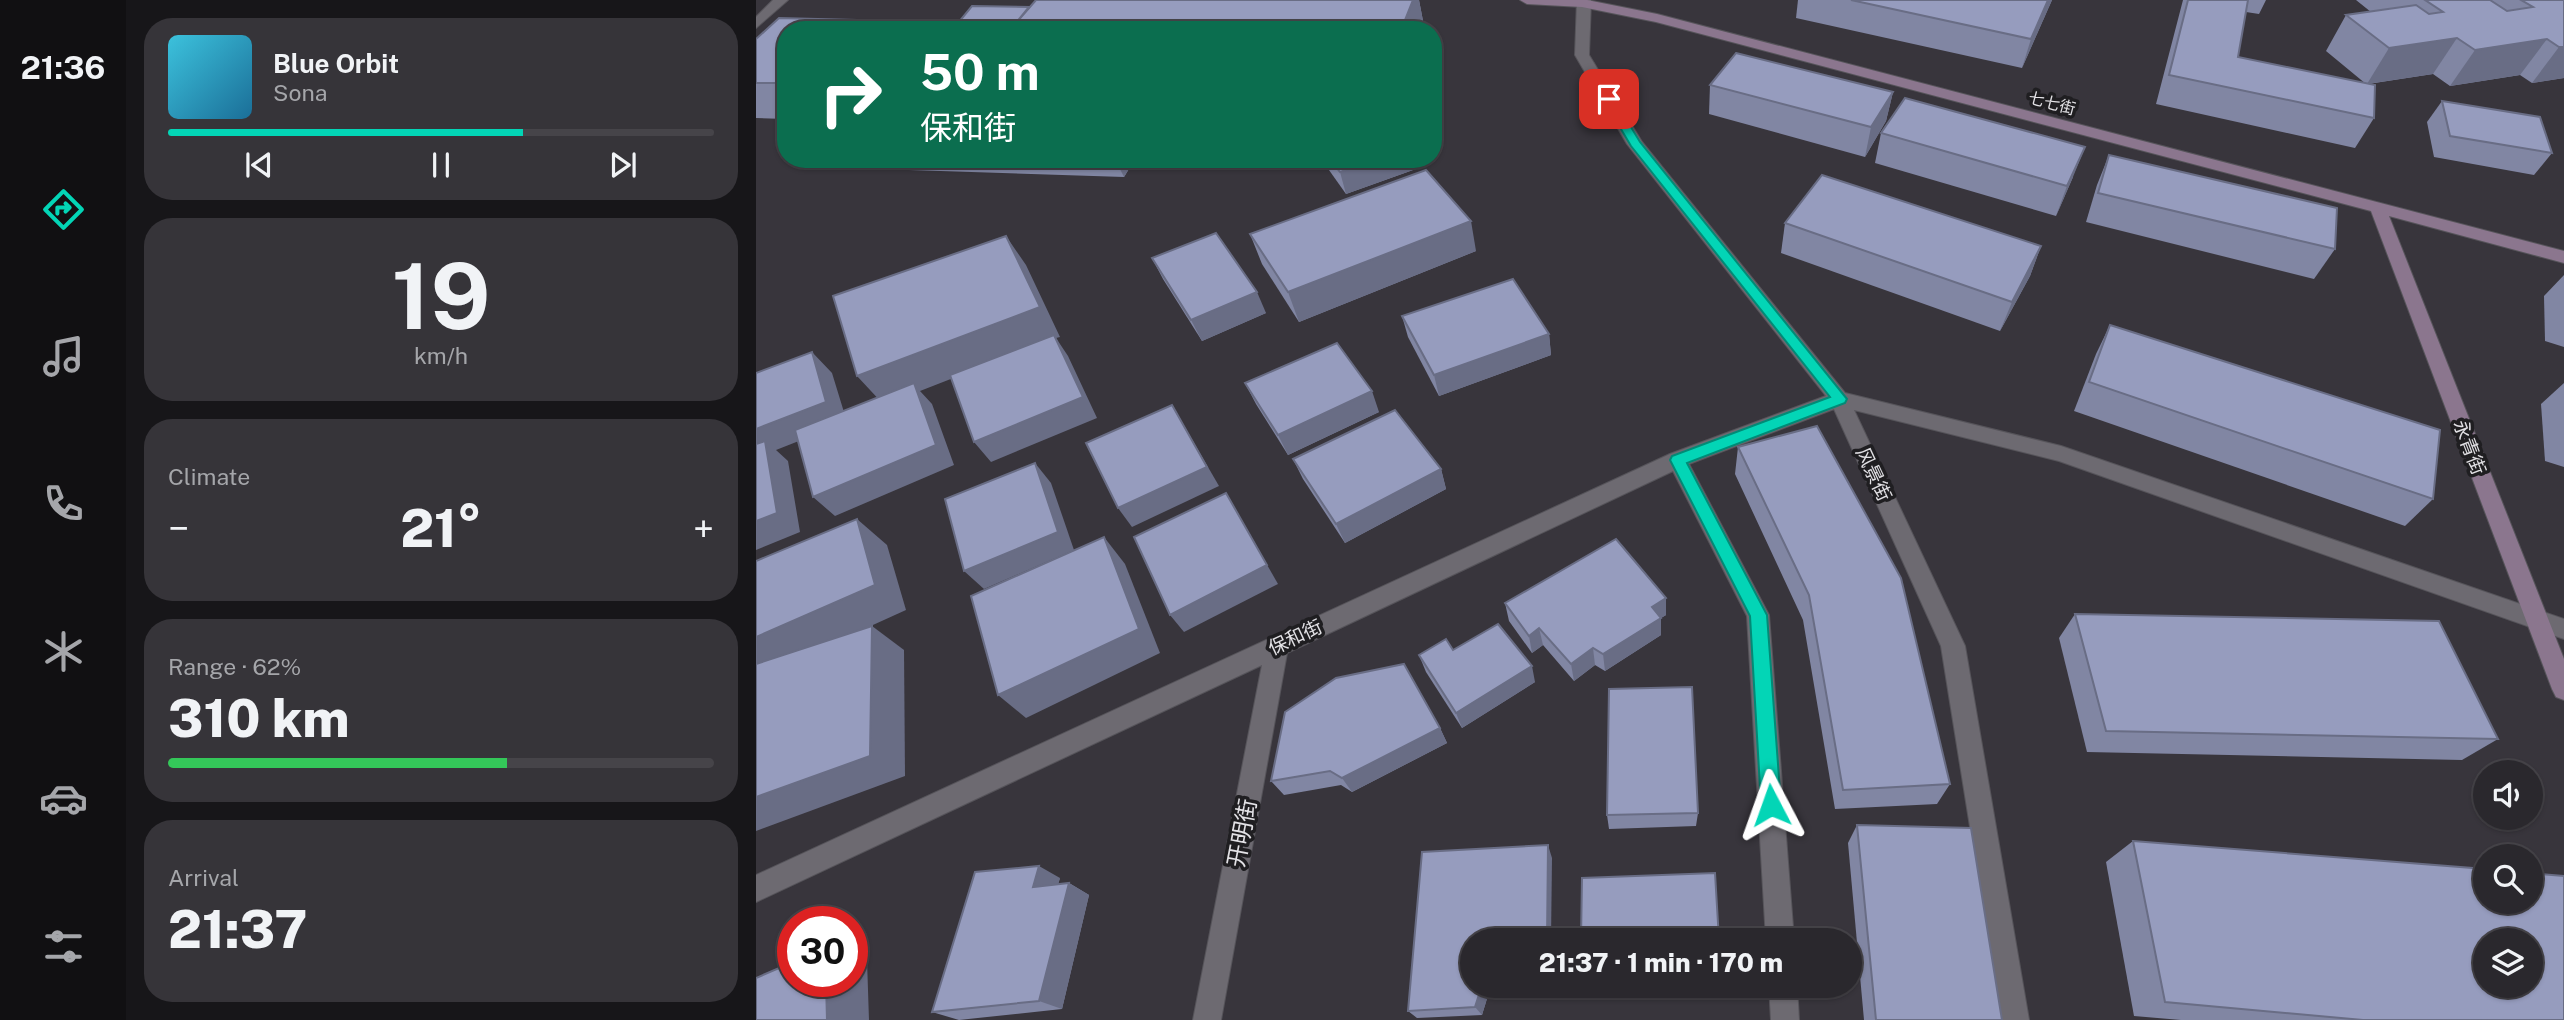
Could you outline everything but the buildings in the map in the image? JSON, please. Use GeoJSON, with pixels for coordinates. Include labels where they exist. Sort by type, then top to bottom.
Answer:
{"type":"FeatureCollection","features":[{"type":"Feature","properties":{"kind":"main road","name":"七七街"},"geometry":{"type":"LineString","coordinates":[[1527,0],[1583,2],[1657,18],[2564,257]]}},
{"type":"Feature","properties":{"kind":"main road","name":"永青街"},"geometry":{"type":"LineString","coordinates":[[2377,206],[2564,689]]}},
{"type":"Feature","properties":{"kind":"street"},"geometry":{"type":"LineString","coordinates":[[756,24],[781,0]]}},
{"type":"Feature","properties":{"kind":"street","name":"风景街"},"geometry":{"type":"LineString","coordinates":[[1583,2],[1582,55],[1635,144],[1839,399],[1953,646],[2015,1020]]}},
{"type":"Feature","properties":{"kind":"street"},"geometry":{"type":"LineString","coordinates":[[1839,399],[2062,454],[2564,629]]}},
{"type":"Feature","properties":{"kind":"street","name":"保和街"},"geometry":{"type":"LineString","coordinates":[[756,889],[1677,460],[1839,399]]}},
{"type":"Feature","properties":{"kind":"street"},"geometry":{"type":"LineString","coordinates":[[1677,460],[1759,615],[1779,928]]}},
{"type":"Feature","properties":{"kind":"street","name":"开明街"},"geometry":{"type":"LineString","coordinates":[[1208,1020],[1277,645]]}},
{"type":"Feature","properties":{"kind":"street"},"geometry":{"type":"LineString","coordinates":[[1784,998],[1786,1020]]}},
{"type":"Feature","properties":{"kind":"route"},"geometry":{"type":"LineString","coordinates":[[1609,99],[1635,144],[1839,399],[1677,460],[1759,615],[1771,805]]}}]}
